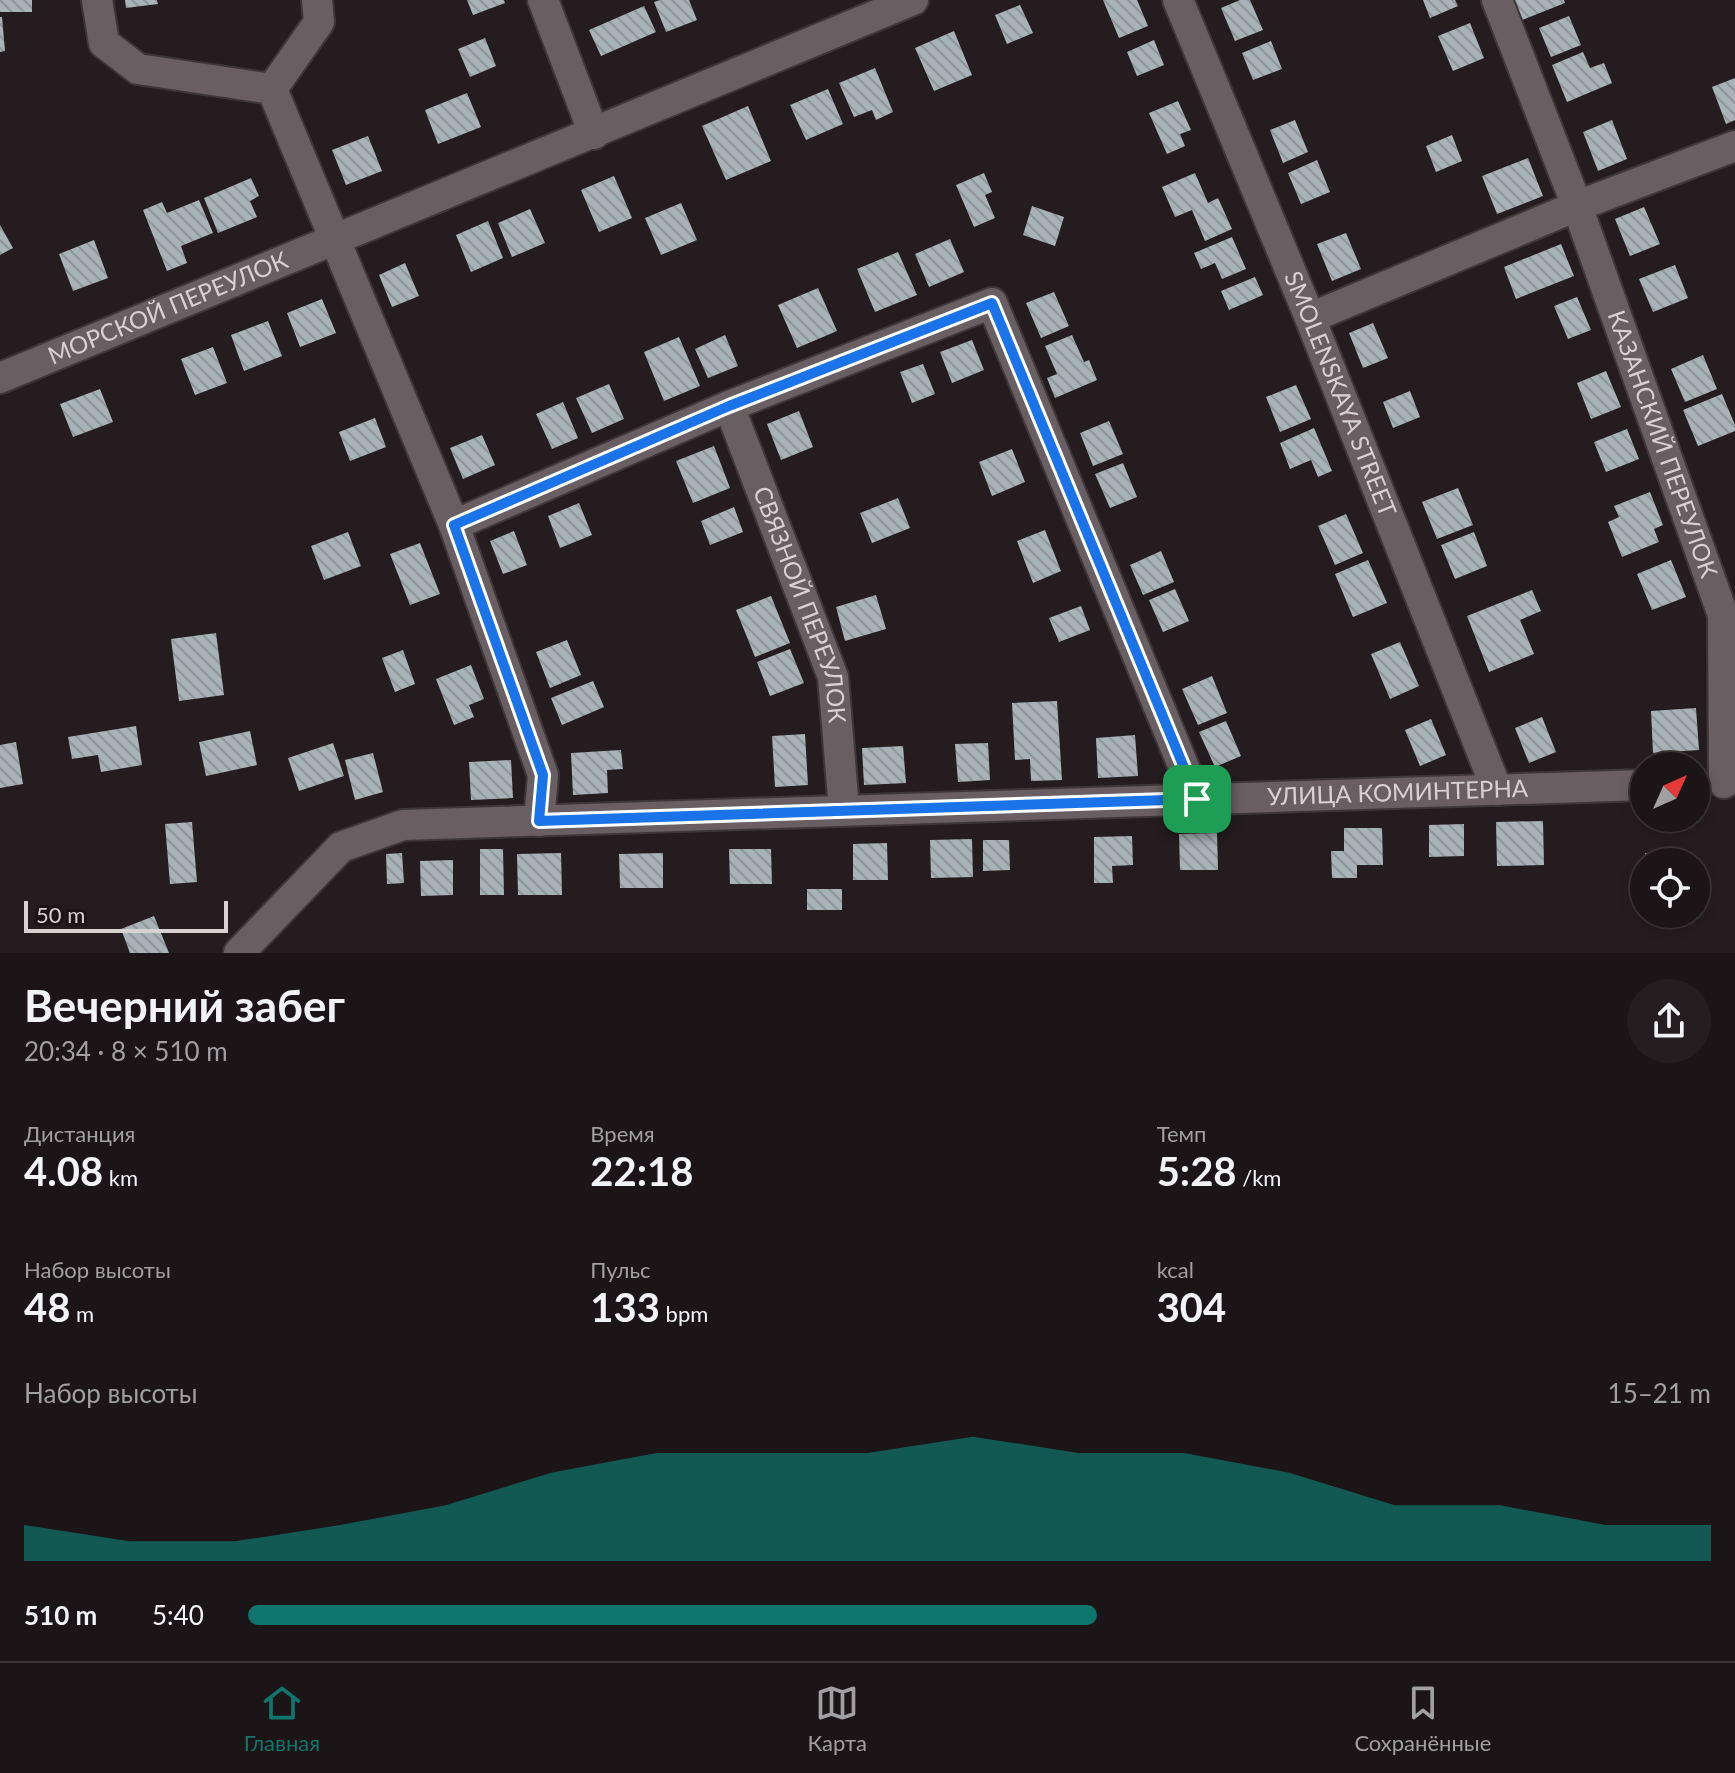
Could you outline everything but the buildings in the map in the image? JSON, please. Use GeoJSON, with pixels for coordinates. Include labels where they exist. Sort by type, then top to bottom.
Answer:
{"type":"FeatureCollection","features":[{"type":"Feature","properties":{"kind":"street"},"geometry":{"type":"LineString","coordinates":[[97,0],[104,43],[138,69],[272,89]]}},
{"type":"Feature","properties":{"kind":"street"},"geometry":{"type":"LineString","coordinates":[[272,89],[319,22],[317,0]]}},
{"type":"Feature","properties":{"kind":"street"},"geometry":{"type":"LineString","coordinates":[[543,0],[594,134]]}},
{"type":"Feature","properties":{"kind":"street","name":"МОРСКОЙ ПЕРЕУЛОК"},"geometry":{"type":"LineString","coordinates":[[0,378],[913,0]]}},
{"type":"Feature","properties":{"kind":"street","name":"SMOLENSKAYA STREET"},"geometry":{"type":"LineString","coordinates":[[1178,0],[1310,318],[1497,790]]}},
{"type":"Feature","properties":{"kind":"street","name":"КАЗАНСКИЙ ПЕРЕУЛОК"},"geometry":{"type":"LineString","coordinates":[[1497,0],[1577,206],[1723,615],[1718,783]]}},
{"type":"Feature","properties":{"kind":"street"},"geometry":{"type":"LineString","coordinates":[[272,89],[454,525],[543,775],[539,821]]}},
{"type":"Feature","properties":{"kind":"street"},"geometry":{"type":"LineString","coordinates":[[1310,318],[1577,206],[1735,146]]}},
{"type":"Feature","properties":{"kind":"street"},"geometry":{"type":"LineString","coordinates":[[454,525],[729,406],[992,303],[1197,799]]}},
{"type":"Feature","properties":{"kind":"street","name":"СВЯЗНОЙ ПЕРЕУЛОК"},"geometry":{"type":"LineString","coordinates":[[729,406],[833,677],[844,809]]}},
{"type":"Feature","properties":{"kind":"street","name":"УЛИЦА КОМИНТЕРНА"},"geometry":{"type":"LineString","coordinates":[[239,953],[341,847],[403,825],[1630,785]]}},
{"type":"Feature","properties":{"kind":"route"},"geometry":{"type":"LineString","coordinates":[[992,303],[1197,799],[539,821],[543,775],[454,525],[729,406],[992,303]]}}]}
